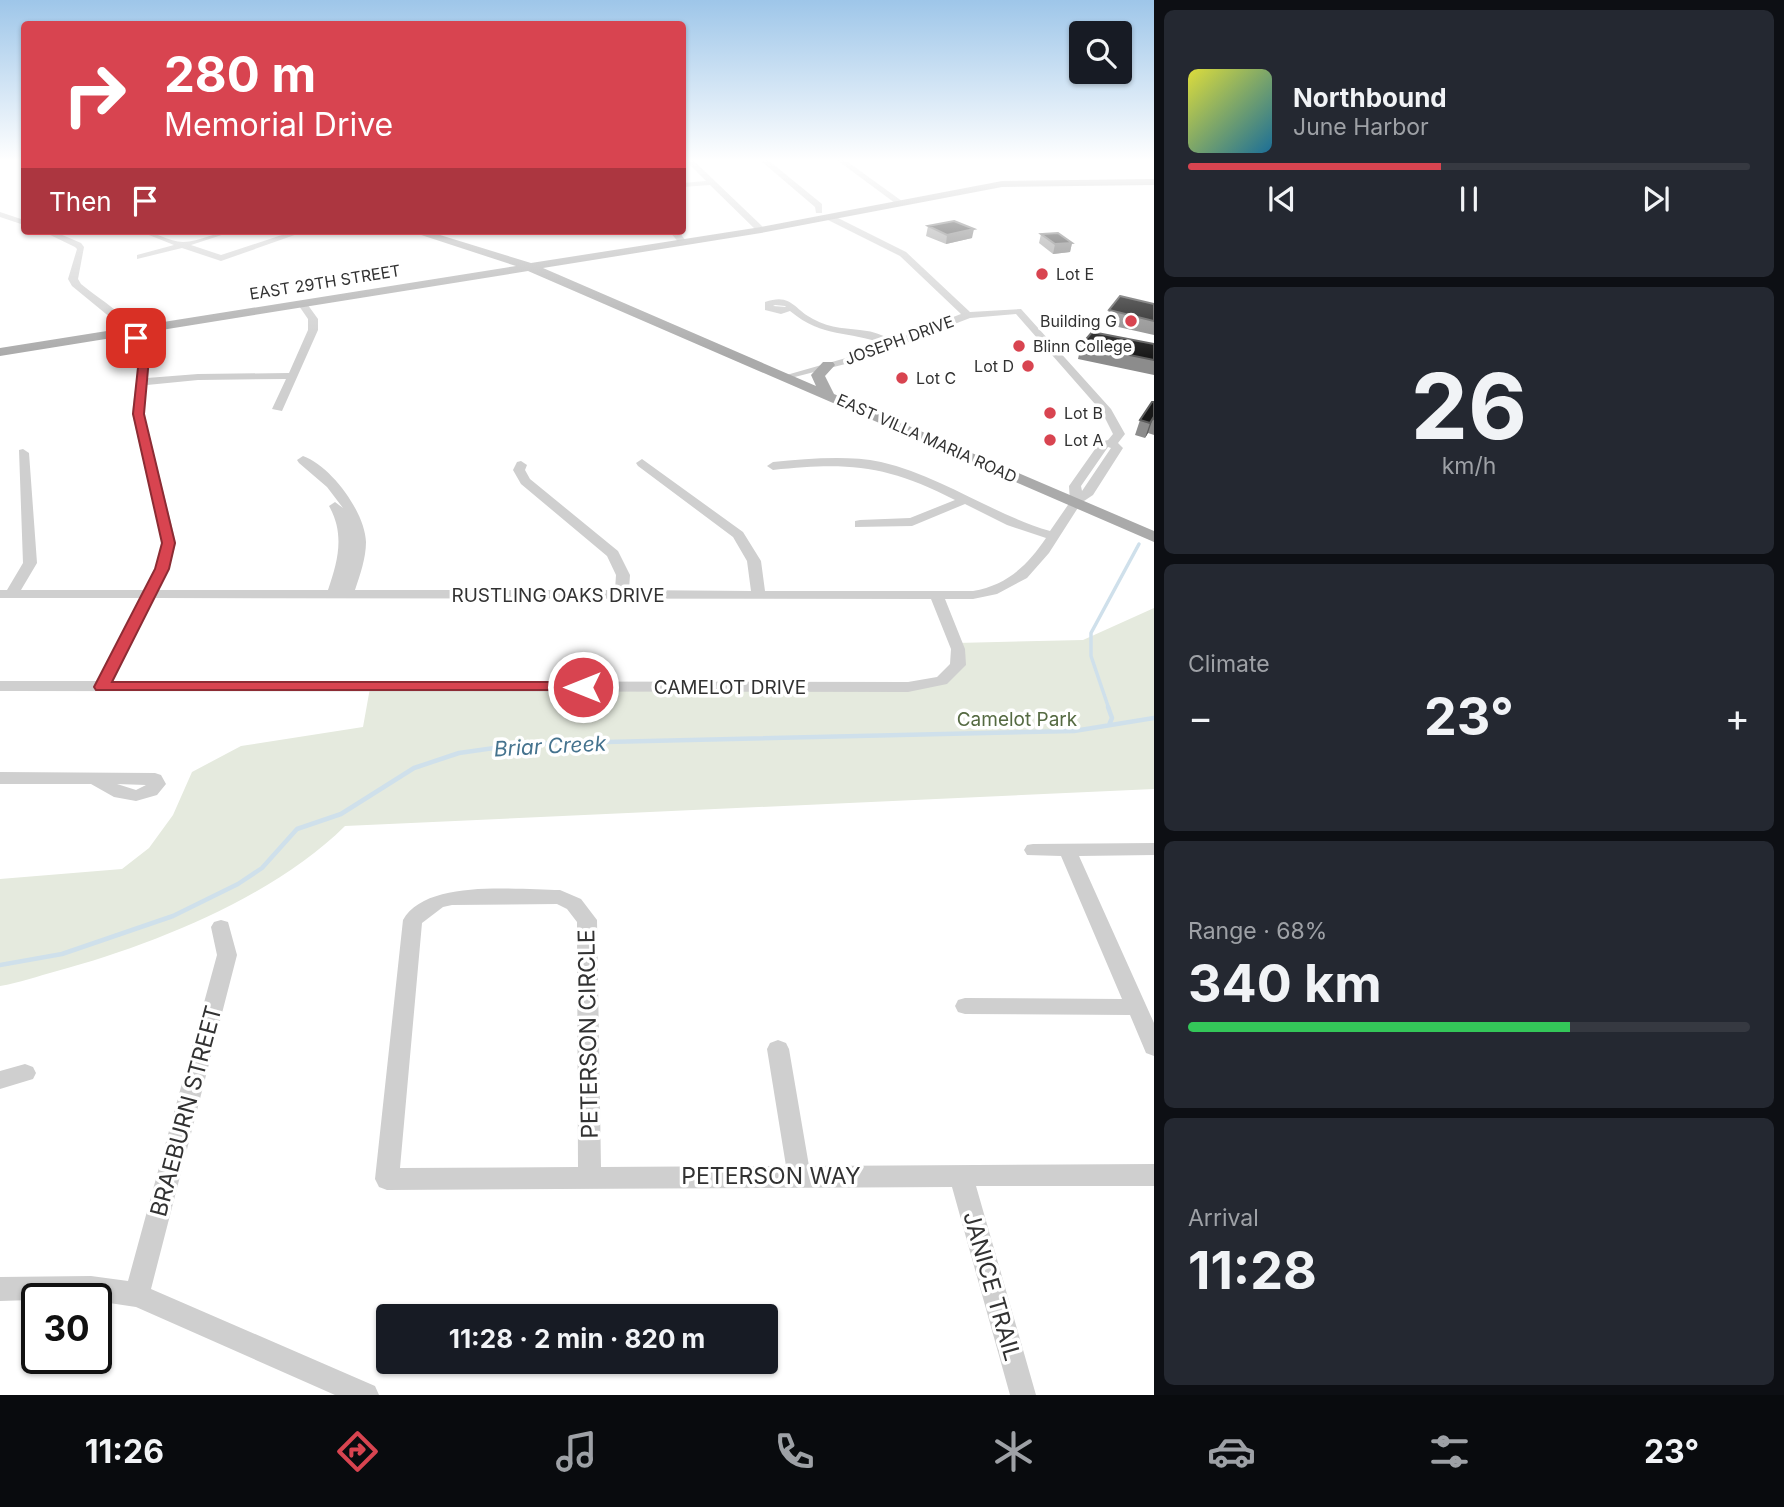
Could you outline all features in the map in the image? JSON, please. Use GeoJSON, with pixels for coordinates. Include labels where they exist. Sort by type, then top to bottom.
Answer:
{"type":"FeatureCollection","features":[{"type":"Feature","properties":{"kind":"main road","name":"EAST 29TH STREET"},"geometry":{"type":"LineString","coordinates":[[0,352],[790,225]]}},
{"type":"Feature","properties":{"kind":"main road"},"geometry":{"type":"LineString","coordinates":[[779,227],[850,228],[851,225]]}},
{"type":"Feature","properties":{"kind":"main road","name":"EAST VILLA MARIA ROAD"},"geometry":{"type":"LineString","coordinates":[[428,235],[531,267],[634,311],[642,310],[783,372],[787,378],[1045,490],[1081,500],[1154,537]]}},
{"type":"Feature","properties":{"kind":"main road"},"geometry":{"type":"LineString","coordinates":[[564,280],[560,268],[575,260]]}},
{"type":"Feature","properties":{"kind":"main road"},"geometry":{"type":"LineString","coordinates":[[90,337],[108,328],[116,318]]}},
{"type":"Feature","properties":{"kind":"main road"},"geometry":{"type":"LineString","coordinates":[[827,394],[818,375],[828,365]]}},
{"type":"Feature","properties":{"kind":"street"},"geometry":{"type":"LineString","coordinates":[[756,225],[761,230]]}},
{"type":"Feature","properties":{"kind":"street","name":"JOSEPH DRIVE"},"geometry":{"type":"LineString","coordinates":[[787,378],[893,344],[968,315],[903,254],[844,225]]}},
{"type":"Feature","properties":{"kind":"street"},"geometry":{"type":"LineString","coordinates":[[55,235],[78,245],[80,249],[73,279],[87,296],[132,330],[144,358],[138,414],[169,543],[162,569],[102,687]]}},
{"type":"Feature","properties":{"kind":"street"},"geometry":{"type":"LineString","coordinates":[[155,235],[221,258],[290,235]]}},
{"type":"Feature","properties":{"kind":"street"},"geometry":{"type":"LineString","coordinates":[[181,244],[204,235]]}},
{"type":"Feature","properties":{"kind":"street"},"geometry":{"type":"LineString","coordinates":[[140,257],[214,235]]}},
{"type":"Feature","properties":{"kind":"street"},"geometry":{"type":"LineString","coordinates":[[677,235],[683,242]]}},
{"type":"Feature","properties":{"kind":"street"},"geometry":{"type":"LineString","coordinates":[[278,409],[313,330],[313,319],[302,303]]}},
{"type":"Feature","properties":{"kind":"street"},"geometry":{"type":"LineString","coordinates":[[792,308],[808,321],[826,328],[842,333],[861,332],[893,344]]}},
{"type":"Feature","properties":{"kind":"street","name":"RUSTLING OAKS DRIVE"},"geometry":{"type":"LineString","coordinates":[[6,594],[981,595],[1004,589],[1025,575],[1081,500],[1117,448],[1112,443],[1119,434],[1108,411],[1018,311],[968,315]]}},
{"type":"Feature","properties":{"kind":"street"},"geometry":{"type":"LineString","coordinates":[[141,382],[206,376],[294,376]]}},
{"type":"Feature","properties":{"kind":"street"},"geometry":{"type":"LineString","coordinates":[[6,594],[30,563],[23,453]]}},
{"type":"Feature","properties":{"kind":"street"},"geometry":{"type":"LineString","coordinates":[[642,463],[737,535],[754,561],[759,595]]}},
{"type":"Feature","properties":{"kind":"street"},"geometry":{"type":"LineString","coordinates":[[521,465],[519,470],[525,481],[613,554],[623,575],[622,595]]}},
{"type":"Feature","properties":{"kind":"street"},"geometry":{"type":"LineString","coordinates":[[773,466],[878,466],[906,474],[1014,525],[1052,536]]}},
{"type":"Feature","properties":{"kind":"street"},"geometry":{"type":"LineString","coordinates":[[860,524],[912,522],[962,501]]}},
{"type":"Feature","properties":{"kind":"street"},"geometry":{"type":"LineString","coordinates":[[340,595],[347,538],[341,506]]}},
{"type":"Feature","properties":{"kind":"street","name":"CAMELOT DRIVE"},"geometry":{"type":"LineString","coordinates":[[0,686],[908,687],[942,681],[958,665],[958,649],[936,595]]}},
{"type":"Feature","properties":{"kind":"street"},"geometry":{"type":"LineString","coordinates":[[0,778],[98,781]]}},
{"type":"Feature","properties":{"kind":"street"},"geometry":{"type":"LineString","coordinates":[[1033,850],[1154,849]]}},
{"type":"Feature","properties":{"kind":"street"},"geometry":{"type":"LineString","coordinates":[[1067,850],[1154,1047]]}},
{"type":"Feature","properties":{"kind":"street","name":"PETERSON CIRCLE"},"geometry":{"type":"LineString","coordinates":[[387,1179],[413,920],[437,902],[452,898],[560,897],[574,904],[587,920],[590,1177]]}},
{"type":"Feature","properties":{"kind":"street","name":"BRAEBURN STREET"},"geometry":{"type":"LineString","coordinates":[[137,1295],[227,955],[220,927]]}},
{"type":"Feature","properties":{"kind":"street"},"geometry":{"type":"LineString","coordinates":[[965,1006],[1137,1007]]}},
{"type":"Feature","properties":{"kind":"street"},"geometry":{"type":"LineString","coordinates":[[778,1049],[799,1174]]}},
{"type":"Feature","properties":{"kind":"street"},"geometry":{"type":"LineString","coordinates":[[0,1080],[25,1073]]}},
{"type":"Feature","properties":{"kind":"street","name":"PETERSON WAY"},"geometry":{"type":"LineString","coordinates":[[387,1179],[799,1174],[1154,1175]]}},
{"type":"Feature","properties":{"kind":"street","name":"JANICE TRAIL"},"geometry":{"type":"LineString","coordinates":[[961,1176],[1023,1395]]}},
{"type":"Feature","properties":{"kind":"street"},"geometry":{"type":"LineString","coordinates":[[0,1289],[91,1288],[137,1295],[366,1395]]}},
{"type":"Feature","properties":{"kind":"green space","name":"Camelot Park"},"geometry":{"type":"Polygon","coordinates":[[[1154,608],[1154,789],[345,826],[284,875],[210,915],[132,948],[0,986],[0,879],[122,869],[149,848],[173,815],[192,772],[241,746],[363,727],[370,688],[908,687],[951,674],[956,643],[1083,640],[1154,608]]]}},
{"type":"Feature","properties":{"kind":"building"},"geometry":{"type":"Polygon","coordinates":[[[964,225],[974,229],[947,235],[928,226],[964,225]]]}},
{"type":"Feature","properties":{"kind":"building"},"geometry":{"type":"Polygon","coordinates":[[[1058,233],[1072,243],[1055,244],[1041,234],[1058,233]]]}},
{"type":"Feature","properties":{"kind":"building"},"geometry":{"type":"Polygon","coordinates":[[[1120,296],[1154,304],[1154,321],[1109,310],[1120,296]]]}},
{"type":"Feature","properties":{"kind":"building"},"geometry":{"type":"Polygon","coordinates":[[[1092,332],[1154,344],[1154,360],[1081,345],[1092,332]]]}},
{"type":"Feature","properties":{"kind":"building"},"geometry":{"type":"Polygon","coordinates":[[[1152,402],[1154,419],[1150,423],[1140,420],[1152,402]]]}},
{"type":"Feature","properties":{"kind":"waterway"},"geometry":{"type":"LineString","coordinates":[[1109,709],[1091,656],[1091,633],[1139,544]]}},
{"type":"Feature","properties":{"kind":"waterway"},"geometry":{"type":"LineString","coordinates":[[1108,707],[1112,718],[1109,725]]}},
{"type":"Feature","properties":{"kind":"waterway","name":"Briar Creek"},"geometry":{"type":"LineString","coordinates":[[0,965],[62,954],[173,916],[238,884],[262,868],[297,829],[341,814],[414,768],[459,753],[522,744],[1074,731],[1154,718]]}},
{"type":"Feature","properties":{"kind":"place","name":"Lot E"},"geometry":{"type":"Point","coordinates":[1042,274]}},
{"type":"Feature","properties":{"kind":"place","name":"Building G"},"geometry":{"type":"Point","coordinates":[1131,321]}},
{"type":"Feature","properties":{"kind":"place","name":"Blinn College"},"geometry":{"type":"Point","coordinates":[1019,346]}},
{"type":"Feature","properties":{"kind":"place","name":"Lot D"},"geometry":{"type":"Point","coordinates":[1028,366]}},
{"type":"Feature","properties":{"kind":"place","name":"Lot C"},"geometry":{"type":"Point","coordinates":[902,378]}},
{"type":"Feature","properties":{"kind":"place","name":"Lot B"},"geometry":{"type":"Point","coordinates":[1050,413]}},
{"type":"Feature","properties":{"kind":"place","name":"Lot A"},"geometry":{"type":"Point","coordinates":[1050,440]}},
{"type":"Feature","properties":{"kind":"route"},"geometry":{"type":"LineString","coordinates":[[136,338],[144,358],[138,414],[169,543],[162,569],[102,687],[583,687]]}}]}
